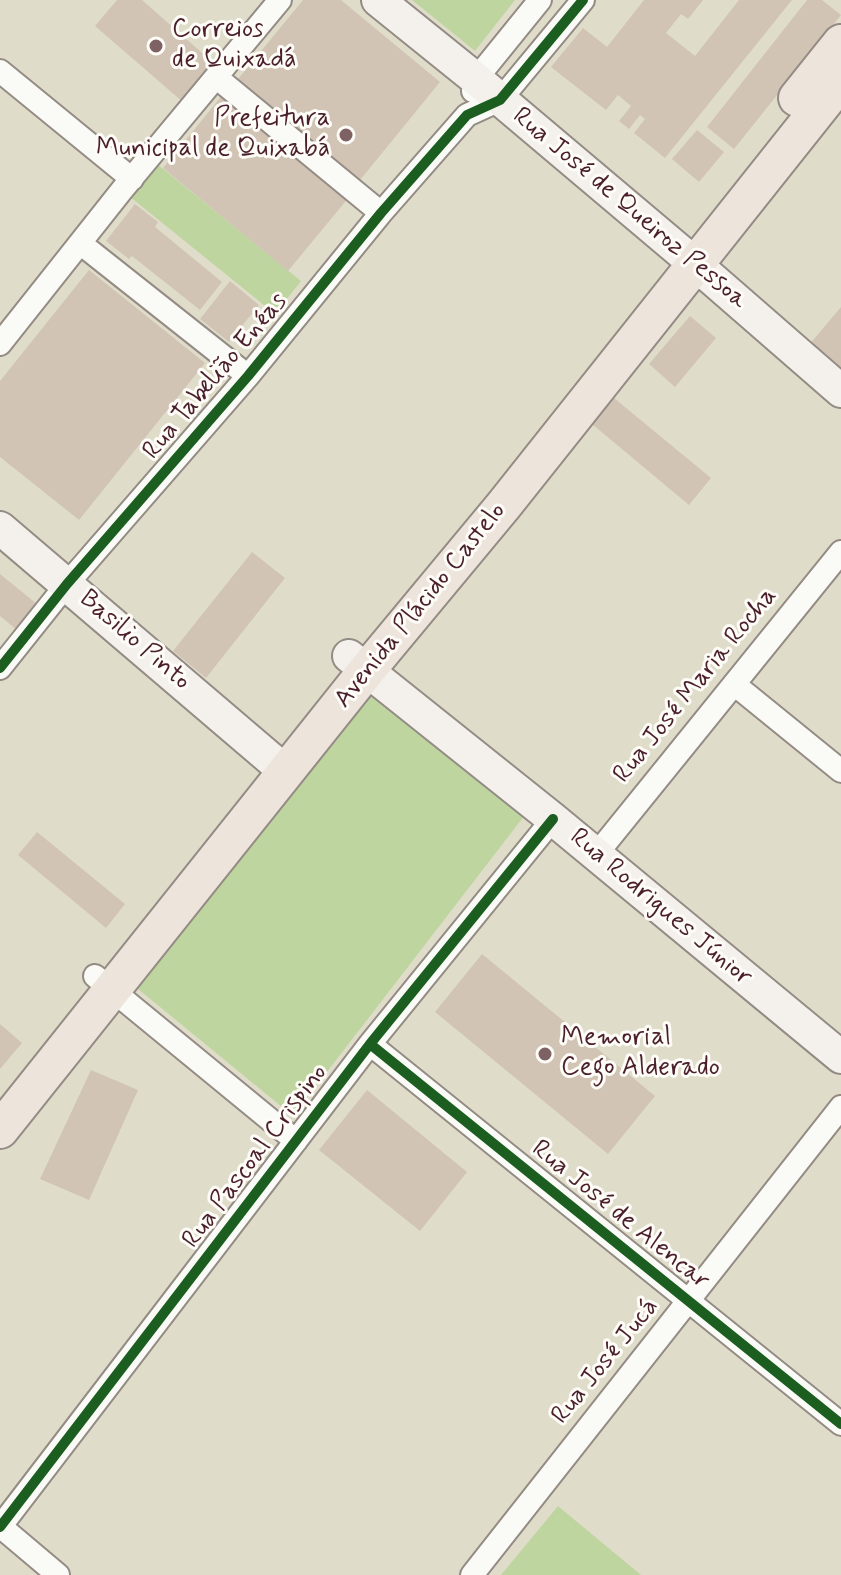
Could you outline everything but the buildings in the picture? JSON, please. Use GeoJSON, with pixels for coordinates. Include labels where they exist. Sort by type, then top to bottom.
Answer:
{"type":"FeatureCollection","features":[{"type":"Feature","properties":{"kind":"main road","name":"Rua José de Queiroz Pessoa"},"geometry":{"type":"LineString","coordinates":[[378,0],[686,256],[841,391]]}},
{"type":"Feature","properties":{"kind":"main road","name":"Avenida Plácido Castelo"},"geometry":{"type":"LineString","coordinates":[[0,1130],[104,982],[358,663],[504,505],[841,43]]}},
{"type":"Feature","properties":{"kind":"main road","name":"Avenida Plácido Castelo"},"geometry":{"type":"LineString","coordinates":[[686,256],[841,81]]}},
{"type":"Feature","properties":{"kind":"main road","name":"Basilio Pinto"},"geometry":{"type":"LineString","coordinates":[[0,528],[277,764]]}},
{"type":"Feature","properties":{"kind":"main road","name":"Rua Rodrigues Júnior"},"geometry":{"type":"LineString","coordinates":[[358,663],[841,1057]]}},
{"type":"Feature","properties":{"kind":"main road","name":"Avenida Plácido Castelo"},"geometry":{"type":"LineString","coordinates":[[0,1091],[104,982]]}},
{"type":"Feature","properties":{"kind":"street"},"geometry":{"type":"LineString","coordinates":[[0,344],[280,0]]}},
{"type":"Feature","properties":{"kind":"street"},"geometry":{"type":"LineString","coordinates":[[488,90],[540,0]]}},
{"type":"Feature","properties":{"kind":"street"},"geometry":{"type":"LineString","coordinates":[[488,90],[583,0]]}},
{"type":"Feature","properties":{"kind":"street"},"geometry":{"type":"LineString","coordinates":[[0,71],[132,179]]}},
{"type":"Feature","properties":{"kind":"street"},"geometry":{"type":"LineString","coordinates":[[216,77],[381,213]]}},
{"type":"Feature","properties":{"kind":"street","name":"Rua Tabelião Enéas"},"geometry":{"type":"LineString","coordinates":[[0,668],[67,584],[248,376],[381,213],[488,90]]}},
{"type":"Feature","properties":{"kind":"street"},"geometry":{"type":"LineString","coordinates":[[80,243],[248,376]]}},
{"type":"Feature","properties":{"kind":"street","name":"Rua José Maria Rocha"},"geometry":{"type":"LineString","coordinates":[[595,856],[841,552]]}},
{"type":"Feature","properties":{"kind":"street"},"geometry":{"type":"LineString","coordinates":[[734,684],[841,771]]}},
{"type":"Feature","properties":{"kind":"street","name":"Rua Pascoal Crispino"},"geometry":{"type":"LineString","coordinates":[[0,1527],[370,1044],[553,819]]}},
{"type":"Feature","properties":{"kind":"street"},"geometry":{"type":"LineString","coordinates":[[104,982],[296,1141]]}},
{"type":"Feature","properties":{"kind":"street","name":"Rua José de Alencar"},"geometry":{"type":"LineString","coordinates":[[370,1044],[841,1424]]}},
{"type":"Feature","properties":{"kind":"street","name":"Rua José Jucá"},"geometry":{"type":"LineString","coordinates":[[472,1575],[841,1107]]}},
{"type":"Feature","properties":{"kind":"street"},"geometry":{"type":"LineString","coordinates":[[0,1527],[58,1575]]}},
{"type":"Feature","properties":{"kind":"green space"},"geometry":{"type":"Polygon","coordinates":[[[412,0],[515,0],[475,51],[412,0]]]}},
{"type":"Feature","properties":{"kind":"green space"},"geometry":{"type":"Polygon","coordinates":[[[156,163],[301,281],[275,314],[129,196],[156,163]]]}},
{"type":"Feature","properties":{"kind":"green space"},"geometry":{"type":"Polygon","coordinates":[[[372,686],[528,811],[293,1116],[132,984],[372,686]]]}},
{"type":"Feature","properties":{"kind":"green space"},"geometry":{"type":"Polygon","coordinates":[[[558,1506],[641,1575],[501,1575],[558,1506]]]}},
{"type":"Feature","properties":{"kind":"cycle path"},"geometry":{"type":"LineString","coordinates":[[0,668],[67,584],[248,376],[381,213],[467,115],[500,100],[583,0]]}},
{"type":"Feature","properties":{"kind":"cycle path"},"geometry":{"type":"LineString","coordinates":[[0,1527],[370,1044],[553,819]]}},
{"type":"Feature","properties":{"kind":"cycle path"},"geometry":{"type":"LineString","coordinates":[[370,1044],[841,1424]]}},
{"type":"Feature","properties":{"kind":"place","name":"Correios de Quixadá"},"geometry":{"type":"Point","coordinates":[156,46]}},
{"type":"Feature","properties":{"kind":"place","name":"Prefeitura Municipal de Quixabá"},"geometry":{"type":"Point","coordinates":[346,135]}},
{"type":"Feature","properties":{"kind":"place","name":"Memorial Cego Alderado"},"geometry":{"type":"Point","coordinates":[545,1054]}}]}
